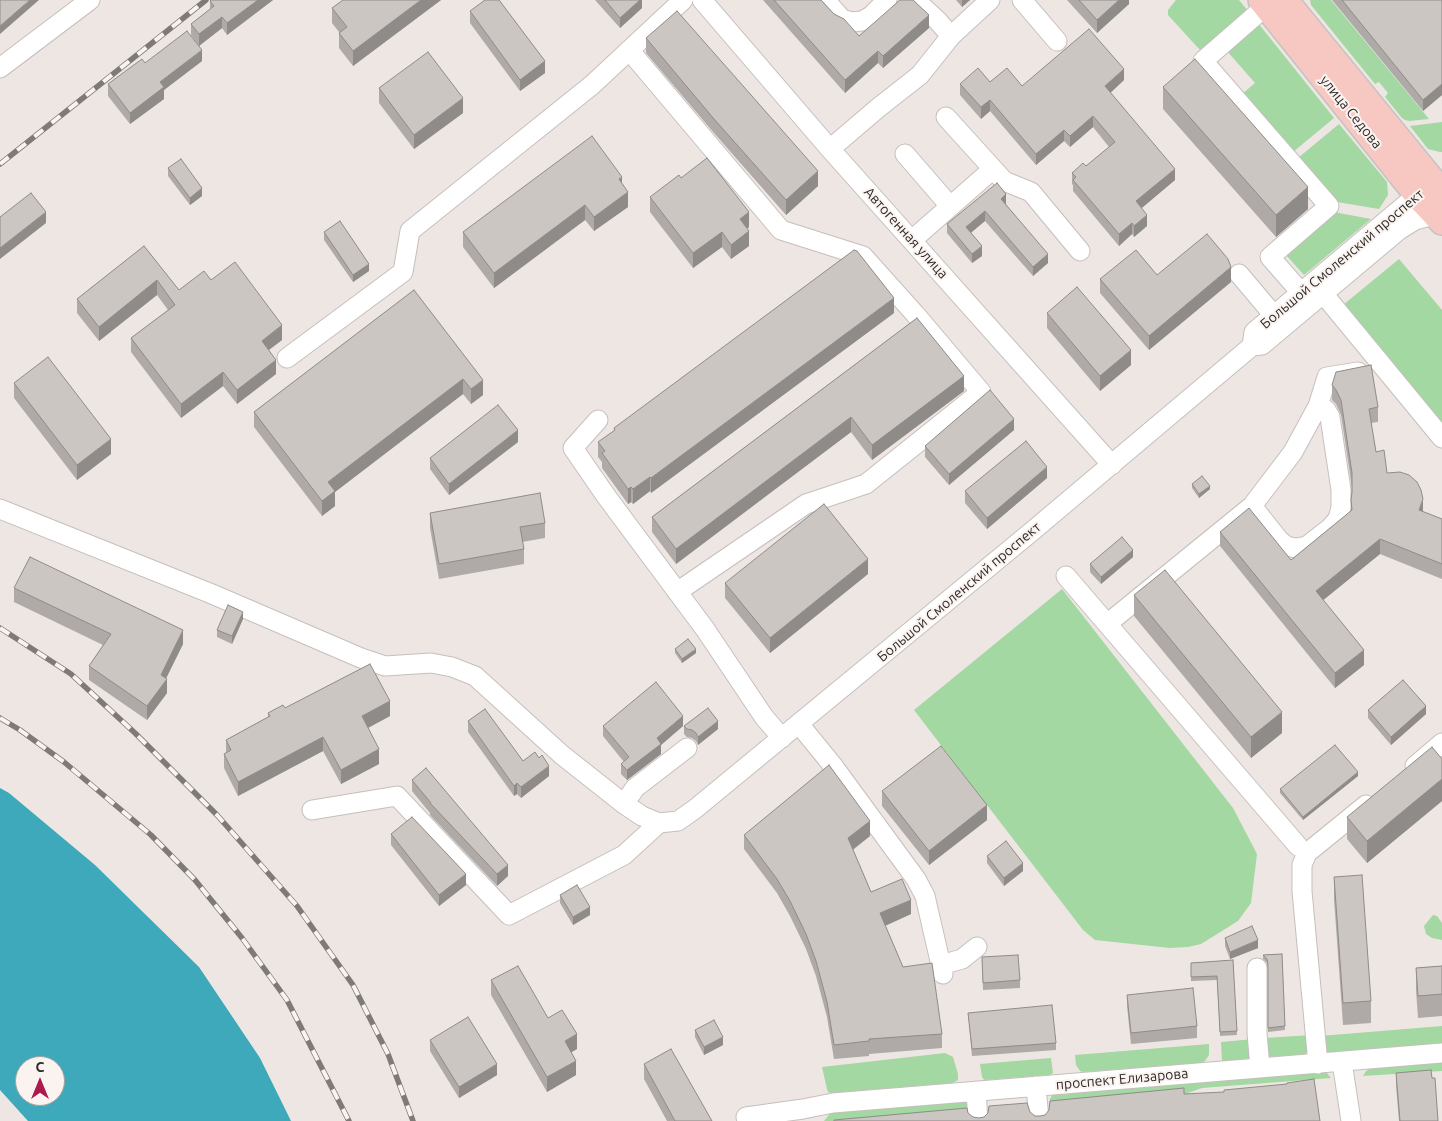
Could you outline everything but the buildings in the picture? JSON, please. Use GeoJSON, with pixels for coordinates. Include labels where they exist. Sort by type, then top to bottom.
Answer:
{"type":"FeatureCollection","features":[{"type":"Feature","properties":{"kind":"main road","name":"улица Седова"},"geometry":{"type":"LineString","coordinates":[[1271,2],[1437,200]]}},
{"type":"Feature","properties":{"kind":"street"},"geometry":{"type":"LineString","coordinates":[[0,68],[90,0]]}},
{"type":"Feature","properties":{"kind":"street"},"geometry":{"type":"LineString","coordinates":[[288,358],[404,272],[410,231],[592,85],[683,0]]}},
{"type":"Feature","properties":{"kind":"street","name":"Автогенная улица"},"geometry":{"type":"LineString","coordinates":[[704,0],[830,149],[1112,464]]}},
{"type":"Feature","properties":{"kind":"street"},"geometry":{"type":"LineString","coordinates":[[825,0],[842,19],[852,22],[862,21],[871,16],[887,0]]}},
{"type":"Feature","properties":{"kind":"street"},"geometry":{"type":"LineString","coordinates":[[915,0],[951,36]]}},
{"type":"Feature","properties":{"kind":"street"},"geometry":{"type":"LineString","coordinates":[[830,149],[920,75],[951,36],[990,0]]}},
{"type":"Feature","properties":{"kind":"street"},"geometry":{"type":"LineString","coordinates":[[1022,0],[1057,41]]}},
{"type":"Feature","properties":{"kind":"street"},"geometry":{"type":"LineString","coordinates":[[1271,2],[1203,61],[1329,206],[1270,257],[1312,293],[1442,438]]}},
{"type":"Feature","properties":{"kind":"street"},"geometry":{"type":"LineString","coordinates":[[629,50],[781,230],[863,256],[981,392],[866,484],[806,504],[677,592]]}},
{"type":"Feature","properties":{"kind":"street"},"geometry":{"type":"LineString","coordinates":[[946,117],[1004,181],[1031,192],[1080,251]]}},
{"type":"Feature","properties":{"kind":"street"},"geometry":{"type":"LineString","coordinates":[[905,154],[950,206]]}},
{"type":"Feature","properties":{"kind":"street"},"geometry":{"type":"LineString","coordinates":[[912,240],[993,169]]}},
{"type":"Feature","properties":{"kind":"street","name":"Большой Смоленский проспект"},"geometry":{"type":"LineString","coordinates":[[659,823],[678,821],[690,813],[1252,346],[1254,332],[1279,321],[1312,293],[1437,200]]}},
{"type":"Feature","properties":{"kind":"street","name":"Большой Смоленский проспект"},"geometry":{"type":"LineString","coordinates":[[1312,293],[1415,220],[1437,200]]}},
{"type":"Feature","properties":{"kind":"street"},"geometry":{"type":"LineString","coordinates":[[1239,274],[1279,321]]}},
{"type":"Feature","properties":{"kind":"street"},"geometry":{"type":"LineString","coordinates":[[1107,624],[1252,506],[1293,452],[1318,406],[1327,377],[1366,370]]}},
{"type":"Feature","properties":{"kind":"street"},"geometry":{"type":"LineString","coordinates":[[1252,506],[1279,540],[1286,546],[1296,548],[1307,546],[1330,528],[1338,519],[1341,507],[1341,490],[1330,417],[1326,410],[1318,406]]}},
{"type":"Feature","properties":{"kind":"street"},"geometry":{"type":"LineString","coordinates":[[598,420],[573,448],[705,629],[764,717],[782,738]]}},
{"type":"Feature","properties":{"kind":"street"},"geometry":{"type":"LineString","coordinates":[[0,509],[212,594],[361,658],[385,666],[431,663],[452,667],[475,676],[562,755],[624,804],[642,816],[659,823],[624,855],[509,916],[397,796],[312,810]]}},
{"type":"Feature","properties":{"kind":"street"},"geometry":{"type":"LineString","coordinates":[[1066,576],[1298,846]]}},
{"type":"Feature","properties":{"kind":"street"},"geometry":{"type":"LineString","coordinates":[[799,724],[834,767],[916,879],[926,896],[942,969],[962,959],[977,947]]}},
{"type":"Feature","properties":{"kind":"street"},"geometry":{"type":"LineString","coordinates":[[1404,774],[1442,743]]}},
{"type":"Feature","properties":{"kind":"street"},"geometry":{"type":"LineString","coordinates":[[624,804],[635,788],[687,748]]}},
{"type":"Feature","properties":{"kind":"street"},"geometry":{"type":"LineString","coordinates":[[1318,1064],[1302,891],[1302,865],[1307,853],[1382,792]]}},
{"type":"Feature","properties":{"kind":"street"},"geometry":{"type":"LineString","coordinates":[[1257,968],[1257,1033],[1260,1068]]}},
{"type":"Feature","properties":{"kind":"street","name":"проспект Елизарова"},"geometry":{"type":"LineString","coordinates":[[746,1117],[803,1115],[833,1103],[1442,1053]]}},
{"type":"Feature","properties":{"kind":"street"},"geometry":{"type":"LineString","coordinates":[[1342,1062],[1350,1121]]}},
{"type":"Feature","properties":{"kind":"street"},"geometry":{"type":"LineString","coordinates":[[1036,1086],[1039,1120]]}},
{"type":"Feature","properties":{"kind":"street"},"geometry":{"type":"LineString","coordinates":[[976,1091],[978,1121]]}},
{"type":"Feature","properties":{"kind":"green space"},"geometry":{"type":"Polygon","coordinates":[[[1176,0],[1239,0],[1248,11],[1200,50],[1168,15],[1168,10],[1176,0]]]}},
{"type":"Feature","properties":{"kind":"green space"},"geometry":{"type":"Polygon","coordinates":[[[1310,0],[1331,0],[1429,119],[1409,121],[1402,118],[1385,97],[1388,93],[1379,82],[1375,84],[1311,5],[1310,0]]]}},
{"type":"Feature","properties":{"kind":"green space"},"geometry":{"type":"Polygon","coordinates":[[[1258,23],[1334,118],[1293,152],[1242,94],[1255,83],[1227,51],[1258,23]]]}},
{"type":"Feature","properties":{"kind":"green space"},"geometry":{"type":"Polygon","coordinates":[[[1442,122],[1442,152],[1428,149],[1410,126],[1442,122]]]}},
{"type":"Feature","properties":{"kind":"green space"},"geometry":{"type":"Polygon","coordinates":[[[1339,124],[1387,182],[1388,195],[1379,209],[1337,202],[1298,158],[1339,124]]]}},
{"type":"Feature","properties":{"kind":"green space"},"geometry":{"type":"Polygon","coordinates":[[[1328,211],[1371,219],[1304,275],[1285,254],[1328,211]]]}},
{"type":"Feature","properties":{"kind":"green space"},"geometry":{"type":"Polygon","coordinates":[[[1399,259],[1442,310],[1442,425],[1343,305],[1399,259]]]}},
{"type":"Feature","properties":{"kind":"green space"},"geometry":{"type":"Polygon","coordinates":[[[1062,589],[1233,808],[1257,854],[1251,903],[1238,921],[1201,944],[1170,948],[1095,940],[1083,930],[914,710],[1062,589]]]}},
{"type":"Feature","properties":{"kind":"green space"},"geometry":{"type":"Polygon","coordinates":[[[1433,915],[1437,916],[1442,923],[1442,940],[1432,938],[1426,934],[1424,926],[1433,915]]]}},
{"type":"Feature","properties":{"kind":"green space"},"geometry":{"type":"Polygon","coordinates":[[[1442,1026],[1442,1043],[1332,1053],[1325,1051],[1320,1036],[1442,1026]]]}},
{"type":"Feature","properties":{"kind":"green space"},"geometry":{"type":"Polygon","coordinates":[[[1311,1035],[1310,1051],[1303,1055],[1267,1057],[1265,1038],[1311,1035]]]}},
{"type":"Feature","properties":{"kind":"green space"},"geometry":{"type":"Polygon","coordinates":[[[1254,1039],[1255,1059],[1222,1061],[1221,1042],[1254,1039]]]}},
{"type":"Feature","properties":{"kind":"green space"},"geometry":{"type":"Polygon","coordinates":[[[1209,1044],[1209,1055],[1202,1063],[1083,1072],[1076,1065],[1075,1055],[1209,1044]]]}},
{"type":"Feature","properties":{"kind":"green space"},"geometry":{"type":"Polygon","coordinates":[[[945,1053],[953,1057],[958,1074],[958,1080],[953,1083],[831,1093],[828,1092],[822,1067],[945,1053]]]}},
{"type":"Feature","properties":{"kind":"green space"},"geometry":{"type":"Polygon","coordinates":[[[1051,1058],[1053,1073],[1050,1075],[984,1080],[982,1077],[980,1064],[1051,1058]]]}},
{"type":"Feature","properties":{"kind":"green space"},"geometry":{"type":"Polygon","coordinates":[[[1442,1061],[1442,1071],[1363,1076],[1372,1067],[1442,1061]]]}},
{"type":"Feature","properties":{"kind":"green space"},"geometry":{"type":"Polygon","coordinates":[[[1320,1070],[1327,1073],[1331,1078],[1202,1088],[1182,1095],[1049,1106],[1052,1095],[1058,1091],[1320,1070]]]}},
{"type":"Feature","properties":{"kind":"green space"},"geometry":{"type":"Polygon","coordinates":[[[968,1101],[972,1114],[892,1121],[824,1121],[831,1112],[968,1101]]]}},
{"type":"Feature","properties":{"kind":"water"},"geometry":{"type":"Polygon","coordinates":[[[0,788],[9,793],[95,865],[199,967],[260,1058],[291,1121],[28,1121],[0,1090],[0,788]]]}},
{"type":"Feature","properties":{"kind":"railway"},"geometry":{"type":"LineString","coordinates":[[0,164],[206,0]]}},
{"type":"Feature","properties":{"kind":"railway"},"geometry":{"type":"LineString","coordinates":[[0,628],[71,674],[135,733],[217,815],[297,906],[353,985],[388,1054],[413,1121]]}},
{"type":"Feature","properties":{"kind":"railway"},"geometry":{"type":"LineString","coordinates":[[0,718],[64,762],[151,835],[195,880],[242,938],[287,1000],[349,1121]]}}]}
